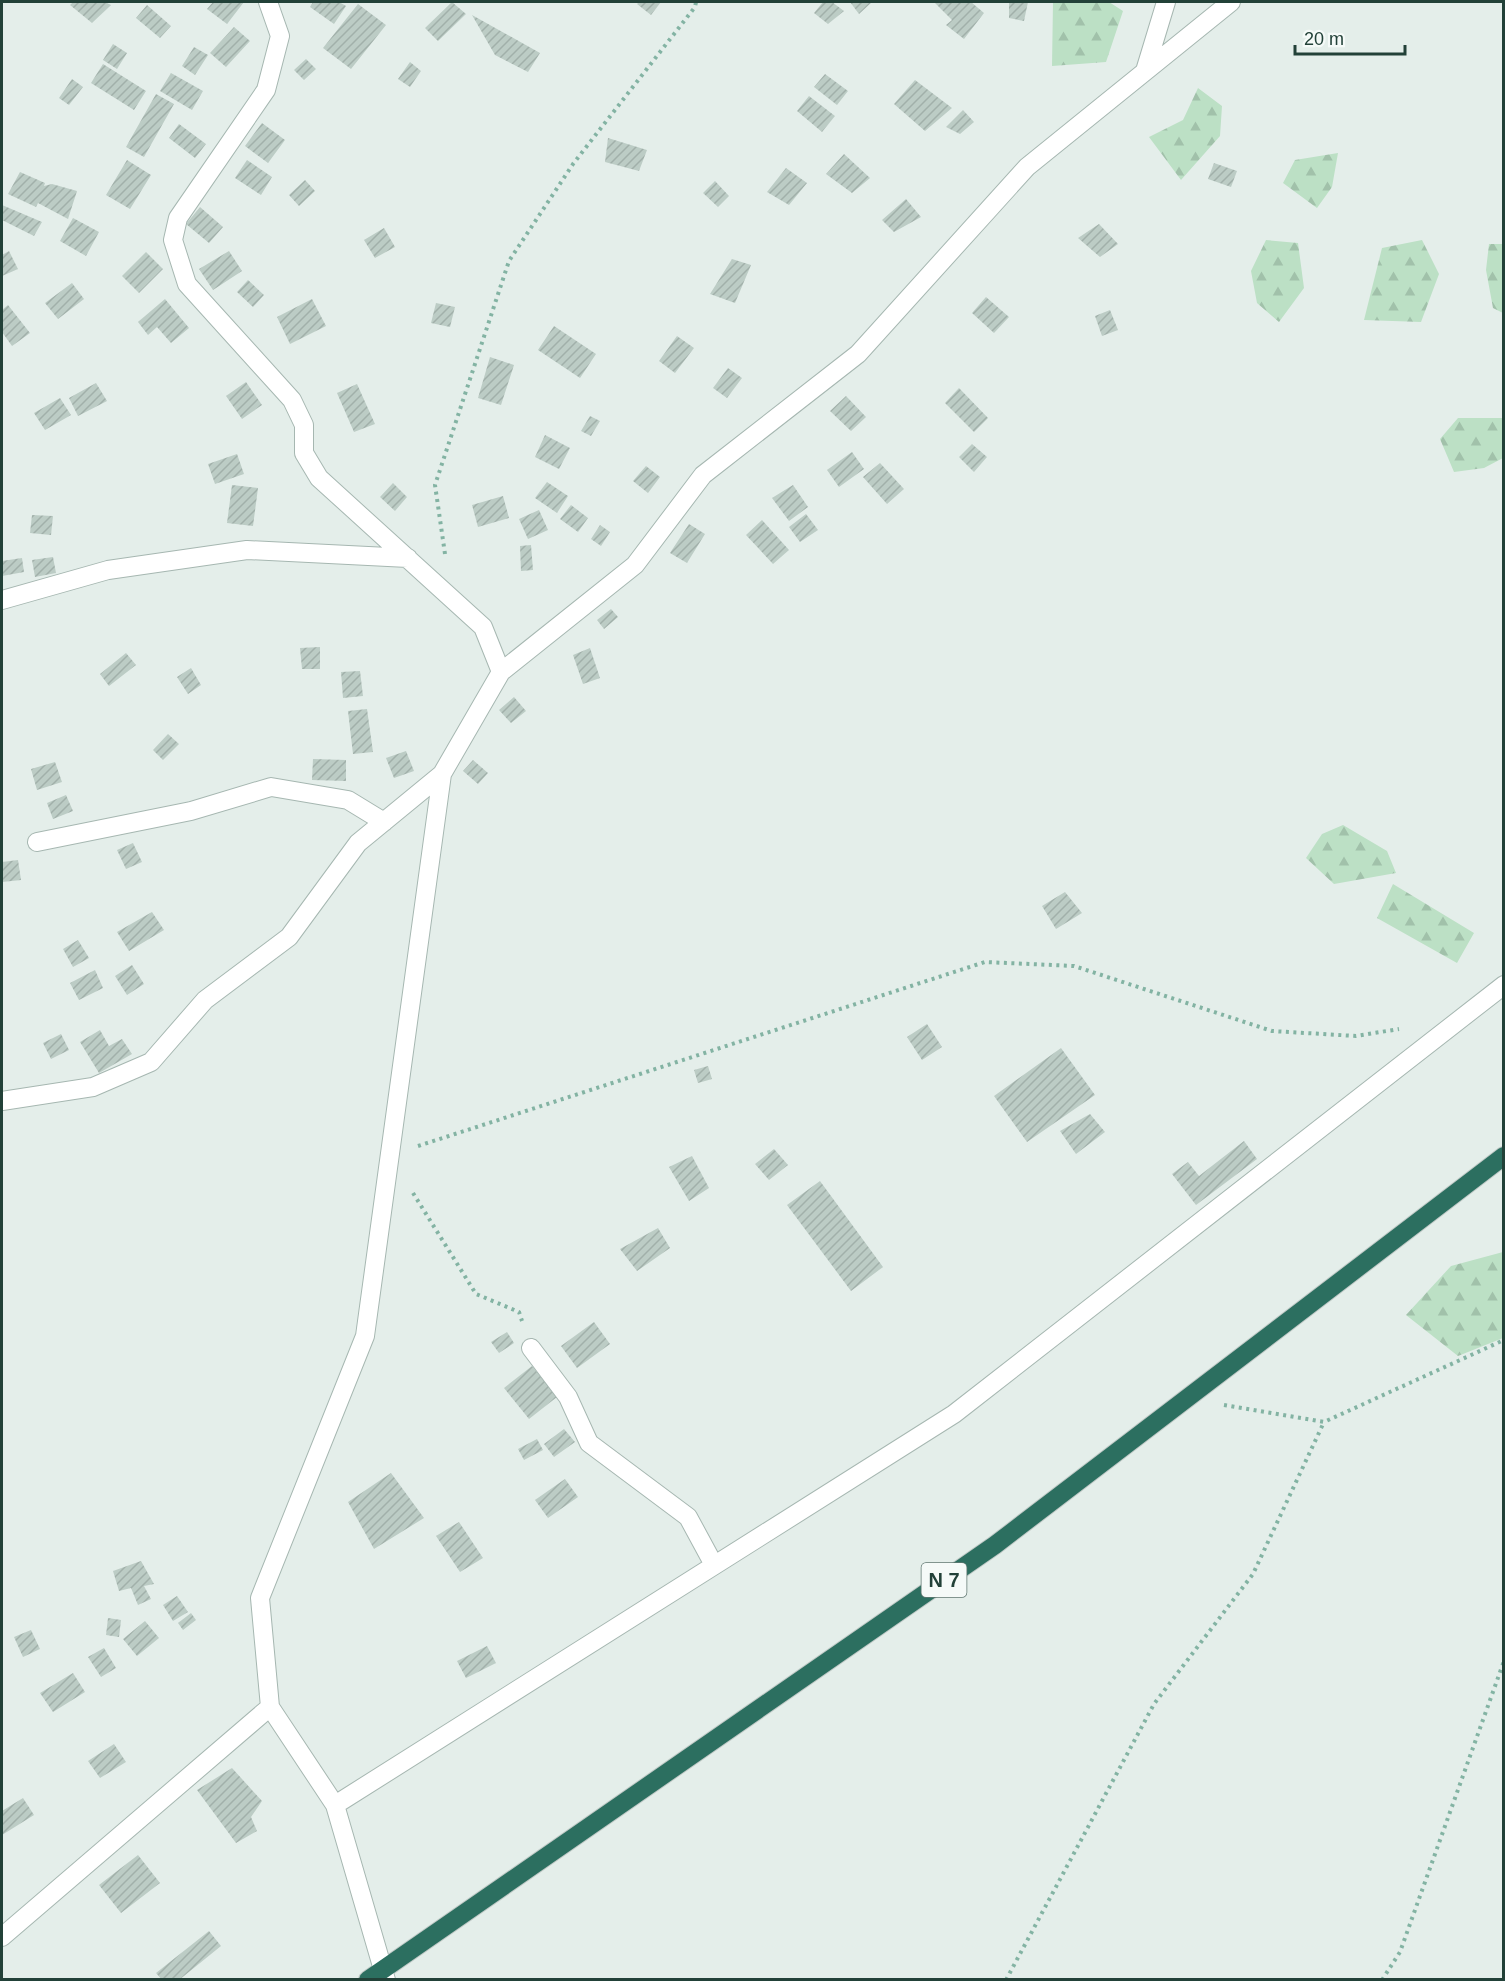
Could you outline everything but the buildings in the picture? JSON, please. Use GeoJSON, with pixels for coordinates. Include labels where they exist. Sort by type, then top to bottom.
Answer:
{"type":"FeatureCollection","features":[{"type":"Feature","properties":{"kind":"highway","name":"N 7"},"geometry":{"type":"LineString","coordinates":[[379,1976],[995,1545],[1503,1156]]}},
{"type":"Feature","properties":{"kind":"street"},"geometry":{"type":"LineString","coordinates":[[268,2],[280,36],[266,90],[178,218],[173,240],[187,284],[292,400],[304,425],[304,453],[319,478],[483,627],[501,672]]}},
{"type":"Feature","properties":{"kind":"street"},"geometry":{"type":"LineString","coordinates":[[1145,71],[1166,2]]}},
{"type":"Feature","properties":{"kind":"street"},"geometry":{"type":"LineString","coordinates":[[2,1101],[93,1087],[152,1062],[205,1000],[289,937],[358,843],[442,774],[501,672],[635,565],[703,475],[858,354],[1027,167],[1231,2]]}},
{"type":"Feature","properties":{"kind":"street"},"geometry":{"type":"LineString","coordinates":[[2,600],[108,570],[247,550],[408,558]]}},
{"type":"Feature","properties":{"kind":"street"},"geometry":{"type":"LineString","coordinates":[[379,1976],[335,1805],[270,1707],[260,1598],[365,1336],[442,774]]}},
{"type":"Feature","properties":{"kind":"street"},"geometry":{"type":"LineString","coordinates":[[37,842],[190,811],[271,787],[348,800],[384,822]]}},
{"type":"Feature","properties":{"kind":"street"},"geometry":{"type":"LineString","coordinates":[[335,1805],[954,1414],[1503,985]]}},
{"type":"Feature","properties":{"kind":"street"},"geometry":{"type":"LineString","coordinates":[[531,1347],[568,1397],[589,1443],[688,1518],[714,1565]]}},
{"type":"Feature","properties":{"kind":"street"},"geometry":{"type":"LineString","coordinates":[[2,1937],[270,1707]]}},
{"type":"Feature","properties":{"kind":"path"},"geometry":{"type":"LineString","coordinates":[[450,597],[435,485],[509,261],[573,164],[696,2]]}},
{"type":"Feature","properties":{"kind":"path"},"geometry":{"type":"LineString","coordinates":[[531,1347],[519,1312],[476,1294],[390,1155],[985,962],[1074,966],[1272,1031],[1356,1036],[1402,1028]]}},
{"type":"Feature","properties":{"kind":"path"},"geometry":{"type":"LineString","coordinates":[[1187,1399],[1324,1422],[1503,1340]]}},
{"type":"Feature","properties":{"kind":"path"},"geometry":{"type":"LineString","coordinates":[[1006,1980],[1154,1704],[1253,1574],[1324,1422]]}},
{"type":"Feature","properties":{"kind":"path"},"geometry":{"type":"LineString","coordinates":[[1382,1980],[1400,1952],[1503,1661]]}},
{"type":"Feature","properties":{"kind":"green space"},"geometry":{"type":"Polygon","coordinates":[[[1053,2],[1109,2],[1123,11],[1106,62],[1052,66],[1053,2]]]}},
{"type":"Feature","properties":{"kind":"green space"},"geometry":{"type":"Polygon","coordinates":[[[1198,88],[1222,106],[1220,136],[1181,180],[1149,137],[1183,120],[1198,88]]]}},
{"type":"Feature","properties":{"kind":"green space"},"geometry":{"type":"Polygon","coordinates":[[[1338,153],[1332,187],[1317,208],[1283,183],[1295,160],[1338,153]]]}},
{"type":"Feature","properties":{"kind":"green space"},"geometry":{"type":"Polygon","coordinates":[[[1266,240],[1298,243],[1304,288],[1279,322],[1257,303],[1251,271],[1266,240]]]}},
{"type":"Feature","properties":{"kind":"green space"},"geometry":{"type":"Polygon","coordinates":[[[1422,240],[1439,274],[1421,322],[1364,320],[1382,248],[1422,240]]]}},
{"type":"Feature","properties":{"kind":"green space"},"geometry":{"type":"Polygon","coordinates":[[[1489,244],[1503,244],[1503,313],[1493,308],[1486,270],[1489,244]]]}},
{"type":"Feature","properties":{"kind":"green space"},"geometry":{"type":"Polygon","coordinates":[[[1458,418],[1503,418],[1503,458],[1484,468],[1454,472],[1440,439],[1458,418]]]}},
{"type":"Feature","properties":{"kind":"green space"},"geometry":{"type":"Polygon","coordinates":[[[1343,825],[1387,851],[1396,873],[1334,884],[1306,858],[1322,834],[1343,825]]]}},
{"type":"Feature","properties":{"kind":"green space"},"geometry":{"type":"Polygon","coordinates":[[[1393,884],[1474,933],[1457,963],[1377,918],[1393,884]]]}},
{"type":"Feature","properties":{"kind":"green space"},"geometry":{"type":"Polygon","coordinates":[[[1503,1252],[1503,1338],[1458,1356],[1406,1315],[1451,1266],[1503,1252]]]}}]}
